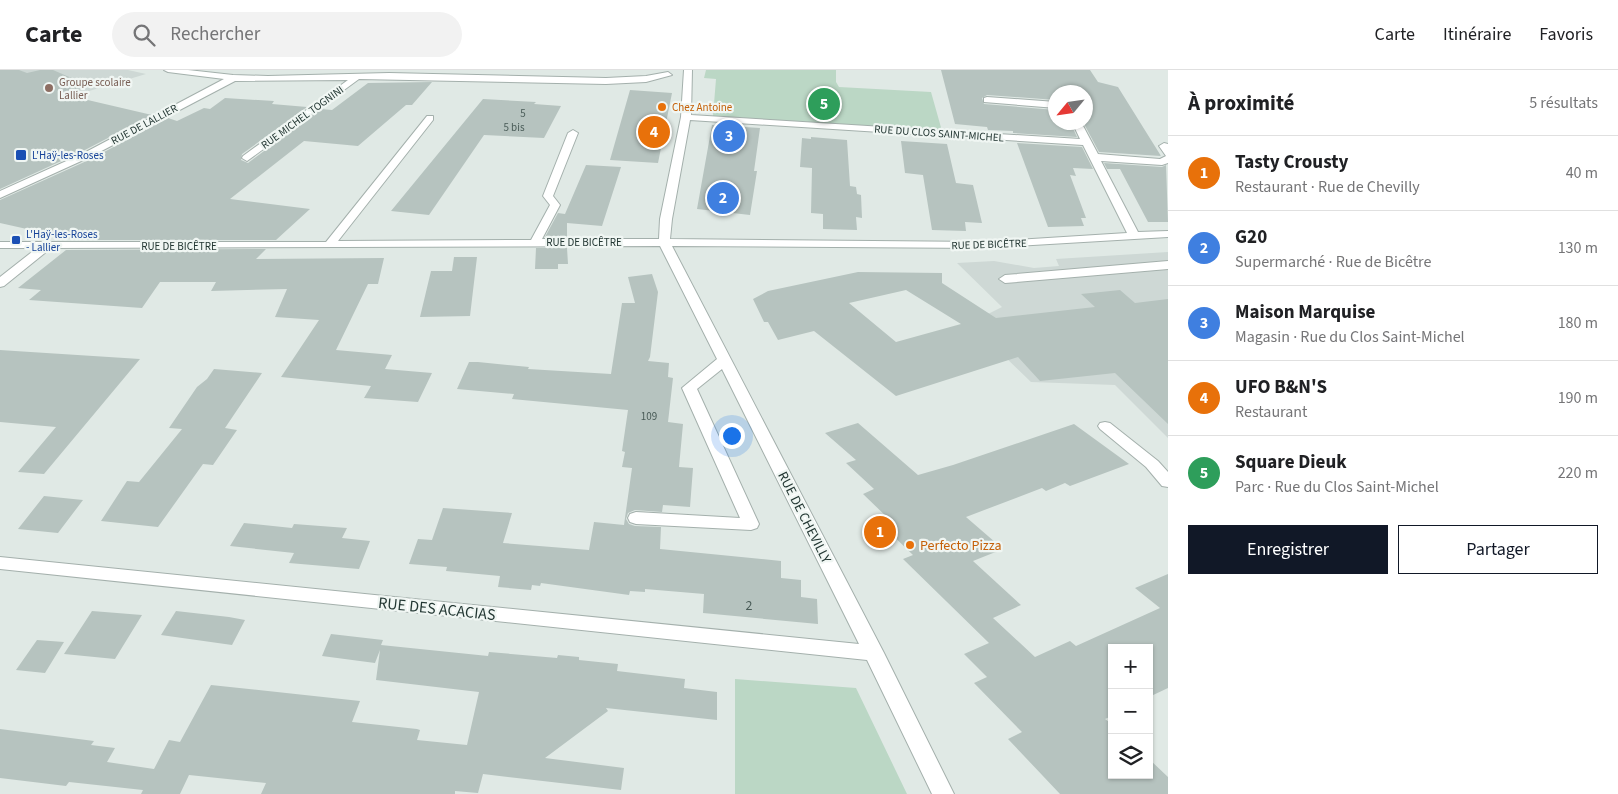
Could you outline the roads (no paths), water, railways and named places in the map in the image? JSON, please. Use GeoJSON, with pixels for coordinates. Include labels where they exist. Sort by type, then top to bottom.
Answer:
{"type":"FeatureCollection","features":[{"type":"Feature","properties":{"kind":"street"},"geometry":{"type":"LineString","coordinates":[[168,70],[233,78],[268,79],[350,73],[606,81],[646,79],[668,75]]}},
{"type":"Feature","properties":{"kind":"street"},"geometry":{"type":"LineString","coordinates":[[233,78],[261,70]]}},
{"type":"Feature","properties":{"kind":"street","name":"RUE MICHEL TOGNINI"},"geometry":{"type":"LineString","coordinates":[[247,158],[350,73]]}},
{"type":"Feature","properties":{"kind":"street"},"geometry":{"type":"LineString","coordinates":[[664,242],[666,219],[686,116],[688,75]]}},
{"type":"Feature","properties":{"kind":"street","name":"RUE DE LALLIER"},"geometry":{"type":"LineString","coordinates":[[0,195],[87,155],[233,78]]}},
{"type":"Feature","properties":{"kind":"street"},"geometry":{"type":"LineString","coordinates":[[987,100],[1048,104]]}},
{"type":"Feature","properties":{"kind":"street","name":"RUE DU CLOS SAINT-MICHEL"},"geometry":{"type":"LineString","coordinates":[[686,116],[1085,142]]}},
{"type":"Feature","properties":{"kind":"street"},"geometry":{"type":"LineString","coordinates":[[329,246],[430,118]]}},
{"type":"Feature","properties":{"kind":"street"},"geometry":{"type":"LineString","coordinates":[[1080,130],[1135,237]]}},
{"type":"Feature","properties":{"kind":"street"},"geometry":{"type":"LineString","coordinates":[[535,242],[555,205],[548,196],[573,133]]}},
{"type":"Feature","properties":{"kind":"street"},"geometry":{"type":"LineString","coordinates":[[1168,147],[1164,146],[1168,154]]}},
{"type":"Feature","properties":{"kind":"street"},"geometry":{"type":"LineString","coordinates":[[1093,157],[1162,162],[1168,159]]}},
{"type":"Feature","properties":{"kind":"street","name":"RUE DE BICÊTRE"},"geometry":{"type":"LineString","coordinates":[[0,245],[329,246],[535,242],[664,242],[983,245],[1168,234]]}},
{"type":"Feature","properties":{"kind":"street","name":"RUE DE CHEVILLY"},"geometry":{"type":"LineString","coordinates":[[664,242],[874,653],[943,794]]}},
{"type":"Feature","properties":{"kind":"street"},"geometry":{"type":"LineString","coordinates":[[0,283],[47,246]]}},
{"type":"Feature","properties":{"kind":"street"},"geometry":{"type":"LineString","coordinates":[[1005,278],[1168,264]]}},
{"type":"Feature","properties":{"kind":"street"},"geometry":{"type":"LineString","coordinates":[[636,518],[751,524],[689,388],[725,360]]}},
{"type":"Feature","properties":{"kind":"street"},"geometry":{"type":"LineString","coordinates":[[1105,426],[1152,464],[1168,482]]}},
{"type":"Feature","properties":{"kind":"street","name":"RUE DES ACACIAS"},"geometry":{"type":"LineString","coordinates":[[0,563],[874,653]]}},
{"type":"Feature","properties":{"kind":"place","name":"Groupe scolaire Lallier"},"geometry":{"type":"Point","coordinates":[49,88]}},
{"type":"Feature","properties":{"kind":"place","name":"Square Dieuk"},"geometry":{"type":"Point","coordinates":[824,104]}},
{"type":"Feature","properties":{"kind":"place","name":"Chez Antoine"},"geometry":{"type":"Point","coordinates":[662,107]}},
{"type":"Feature","properties":{"kind":"place","name":"UFO B&N'S"},"geometry":{"type":"Point","coordinates":[654,132]}},
{"type":"Feature","properties":{"kind":"place","name":"Maison Marquise"},"geometry":{"type":"Point","coordinates":[729,136]}},
{"type":"Feature","properties":{"kind":"place","name":"L'Haÿ-les-Roses"},"geometry":{"type":"Point","coordinates":[21,155]}},
{"type":"Feature","properties":{"kind":"place","name":"G20"},"geometry":{"type":"Point","coordinates":[723,198]}},
{"type":"Feature","properties":{"kind":"place","name":"L'Haÿ-les-Roses - Lallier"},"geometry":{"type":"Point","coordinates":[16,240]}},
{"type":"Feature","properties":{"kind":"place","name":"Tasty Crousty"},"geometry":{"type":"Point","coordinates":[880,532]}},
{"type":"Feature","properties":{"kind":"place","name":"Perfecto Pizza"},"geometry":{"type":"Point","coordinates":[910,545]}}]}
